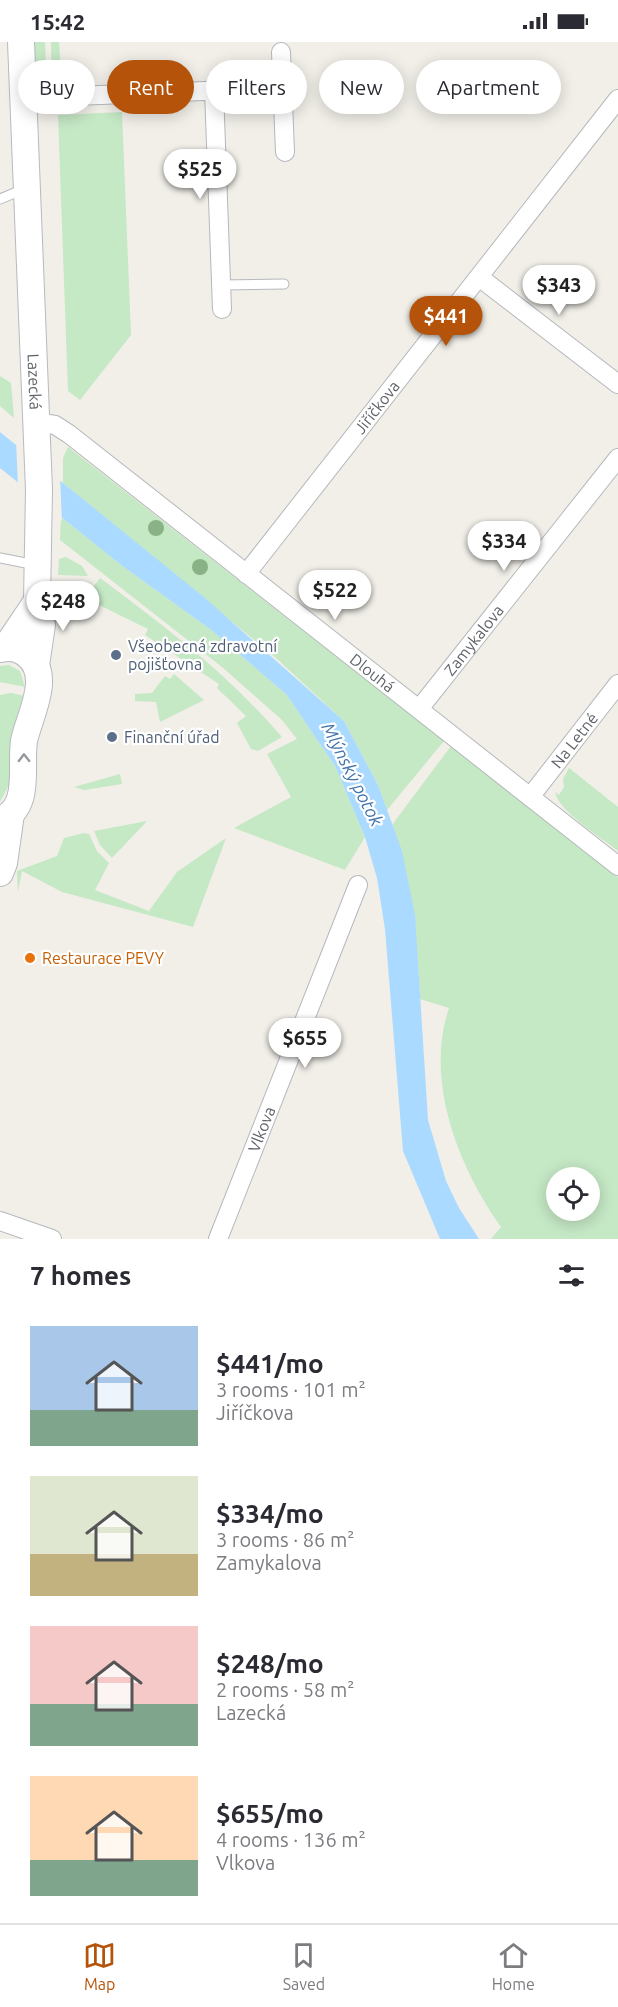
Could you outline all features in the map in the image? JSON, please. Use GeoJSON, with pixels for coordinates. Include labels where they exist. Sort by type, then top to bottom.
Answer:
{"type":"FeatureCollection","features":[{"type":"Feature","properties":{"kind":"main road","name":"Lazecká"},"geometry":{"type":"LineString","coordinates":[[21,42],[22,60]]}},
{"type":"Feature","properties":{"kind":"main road","name":"Lazecká"},"geometry":{"type":"LineString","coordinates":[[5,817],[18,803],[22,787],[24,741],[38,690],[36,665],[42,625],[37,601],[39,508],[37,430],[24,114]]}},
{"type":"Feature","properties":{"kind":"main road"},"geometry":{"type":"LineString","coordinates":[[36,665],[20,650],[3,648],[37,601]]}},
{"type":"Feature","properties":{"kind":"main road"},"geometry":{"type":"LineString","coordinates":[[0,873],[4,863],[5,817]]}},
{"type":"Feature","properties":{"kind":"street"},"geometry":{"type":"LineString","coordinates":[[281,52],[281,60]]}},
{"type":"Feature","properties":{"kind":"street"},"geometry":{"type":"LineString","coordinates":[[95,95],[206,90]]}},
{"type":"Feature","properties":{"kind":"street","name":"Jiříčkova"},"geometry":{"type":"LineString","coordinates":[[246,574],[618,99]]}},
{"type":"Feature","properties":{"kind":"street"},"geometry":{"type":"LineString","coordinates":[[215,114],[222,309]]}},
{"type":"Feature","properties":{"kind":"street"},"geometry":{"type":"LineString","coordinates":[[284,114],[285,152]]}},
{"type":"Feature","properties":{"kind":"street"},"geometry":{"type":"LineString","coordinates":[[479,277],[618,384]]}},
{"type":"Feature","properties":{"kind":"street","name":"Dlouhá"},"geometry":{"type":"LineString","coordinates":[[37,430],[55,425],[69,434],[618,866]]}},
{"type":"Feature","properties":{"kind":"street","name":"Zamykalova"},"geometry":{"type":"LineString","coordinates":[[419,709],[618,458]]}},
{"type":"Feature","properties":{"kind":"street","name":"Na Letné"},"geometry":{"type":"LineString","coordinates":[[530,797],[618,684]]}},
{"type":"Feature","properties":{"kind":"street","name":"Vlkova"},"geometry":{"type":"LineString","coordinates":[[218,1239],[358,885]]}},
{"type":"Feature","properties":{"kind":"street"},"geometry":{"type":"LineString","coordinates":[[0,1221],[52,1239]]}},
{"type":"Feature","properties":{"kind":"lane"},"geometry":{"type":"LineString","coordinates":[[0,199],[27,188]]}},
{"type":"Feature","properties":{"kind":"lane"},"geometry":{"type":"LineString","coordinates":[[221,285],[284,284]]}},
{"type":"Feature","properties":{"kind":"lane"},"geometry":{"type":"LineString","coordinates":[[0,558],[38,565]]}},
{"type":"Feature","properties":{"kind":"green space"},"geometry":{"type":"Polygon","coordinates":[[[33,42],[45,42],[46,60],[33,60],[33,42]]]}},
{"type":"Feature","properties":{"kind":"green space"},"geometry":{"type":"Polygon","coordinates":[[[51,42],[59,42],[60,60],[51,60],[51,42]]]}},
{"type":"Feature","properties":{"kind":"green space"},"geometry":{"type":"Polygon","coordinates":[[[122,114],[131,335],[80,400],[68,391],[58,115],[122,114]]]}},
{"type":"Feature","properties":{"kind":"green space"},"geometry":{"type":"Polygon","coordinates":[[[0,376],[11,383],[14,418],[0,406],[0,376]]]}},
{"type":"Feature","properties":{"kind":"green space"},"geometry":{"type":"Polygon","coordinates":[[[68,447],[444,741],[387,810],[378,785],[344,721],[276,658],[63,483],[63,458],[68,447]]]}},
{"type":"Feature","properties":{"kind":"green space"},"geometry":{"type":"Polygon","coordinates":[[[61,517],[121,565],[210,629],[286,694],[335,766],[365,837],[345,870],[234,828],[291,797],[267,754],[297,739],[282,720],[222,667],[60,540],[61,517]]]}},
{"type":"Feature","properties":{"kind":"green space"},"geometry":{"type":"Polygon","coordinates":[[[66,557],[82,566],[88,576],[58,575],[59,559],[66,557]]]}},
{"type":"Feature","properties":{"kind":"green space"},"geometry":{"type":"Polygon","coordinates":[[[100,578],[173,633],[219,672],[282,737],[258,751],[251,749],[237,723],[246,716],[217,688],[219,684],[145,635],[148,629],[95,603],[94,586],[100,578]]]}},
{"type":"Feature","properties":{"kind":"green space"},"geometry":{"type":"Polygon","coordinates":[[[9,665],[20,671],[25,687],[0,682],[0,666],[9,665]]]}},
{"type":"Feature","properties":{"kind":"green space"},"geometry":{"type":"Polygon","coordinates":[[[174,674],[204,700],[160,722],[156,702],[135,701],[135,694],[152,693],[165,676],[170,679],[174,674]]]}},
{"type":"Feature","properties":{"kind":"green space"},"geometry":{"type":"Polygon","coordinates":[[[11,693],[25,696],[13,737],[11,781],[0,802],[0,695],[11,693]]]}},
{"type":"Feature","properties":{"kind":"green space"},"geometry":{"type":"Polygon","coordinates":[[[451,746],[618,877],[618,1239],[491,1239],[501,1227],[486,1204],[459,1151],[443,1094],[442,1036],[449,1008],[420,999],[409,889],[392,825],[451,746]]]}},
{"type":"Feature","properties":{"kind":"green space"},"geometry":{"type":"Polygon","coordinates":[[[569,768],[618,807],[618,851],[572,816],[558,800],[555,792],[559,795],[564,787],[563,779],[569,768]]]}},
{"type":"Feature","properties":{"kind":"green space"},"geometry":{"type":"Polygon","coordinates":[[[120,774],[122,784],[84,790],[74,787],[120,774]]]}},
{"type":"Feature","properties":{"kind":"green space"},"geometry":{"type":"Polygon","coordinates":[[[147,821],[112,858],[100,845],[94,831],[147,821]]]}},
{"type":"Feature","properties":{"kind":"green space"},"geometry":{"type":"Polygon","coordinates":[[[89,834],[97,851],[109,863],[95,890],[149,911],[177,872],[226,838],[193,927],[62,892],[22,871],[18,892],[17,871],[57,856],[64,838],[89,834]]]}},
{"type":"Feature","properties":{"kind":"water","name":"Mlýnský potok"},"geometry":{"type":"Polygon","coordinates":[[[0,432],[205,598],[344,721],[378,785],[402,851],[415,915],[428,1120],[446,1181],[459,1208],[479,1239],[440,1239],[403,1151],[385,929],[377,878],[365,837],[335,766],[286,694],[210,629],[121,565],[0,468],[0,432]]]}},
{"type":"Feature","properties":{"kind":"pier"},"geometry":{"type":"Polygon","coordinates":[[[16,440],[60,476],[62,521],[18,486],[16,440]]]}},
{"type":"Feature","properties":{"kind":"place","name":"Všeobecná zdravotní pojišťovna"},"geometry":{"type":"Point","coordinates":[116,655]}},
{"type":"Feature","properties":{"kind":"place","name":"Finanční úřad"},"geometry":{"type":"Point","coordinates":[112,737]}},
{"type":"Feature","properties":{"kind":"place","name":"Restaurace PEVY"},"geometry":{"type":"Point","coordinates":[30,958]}}]}
